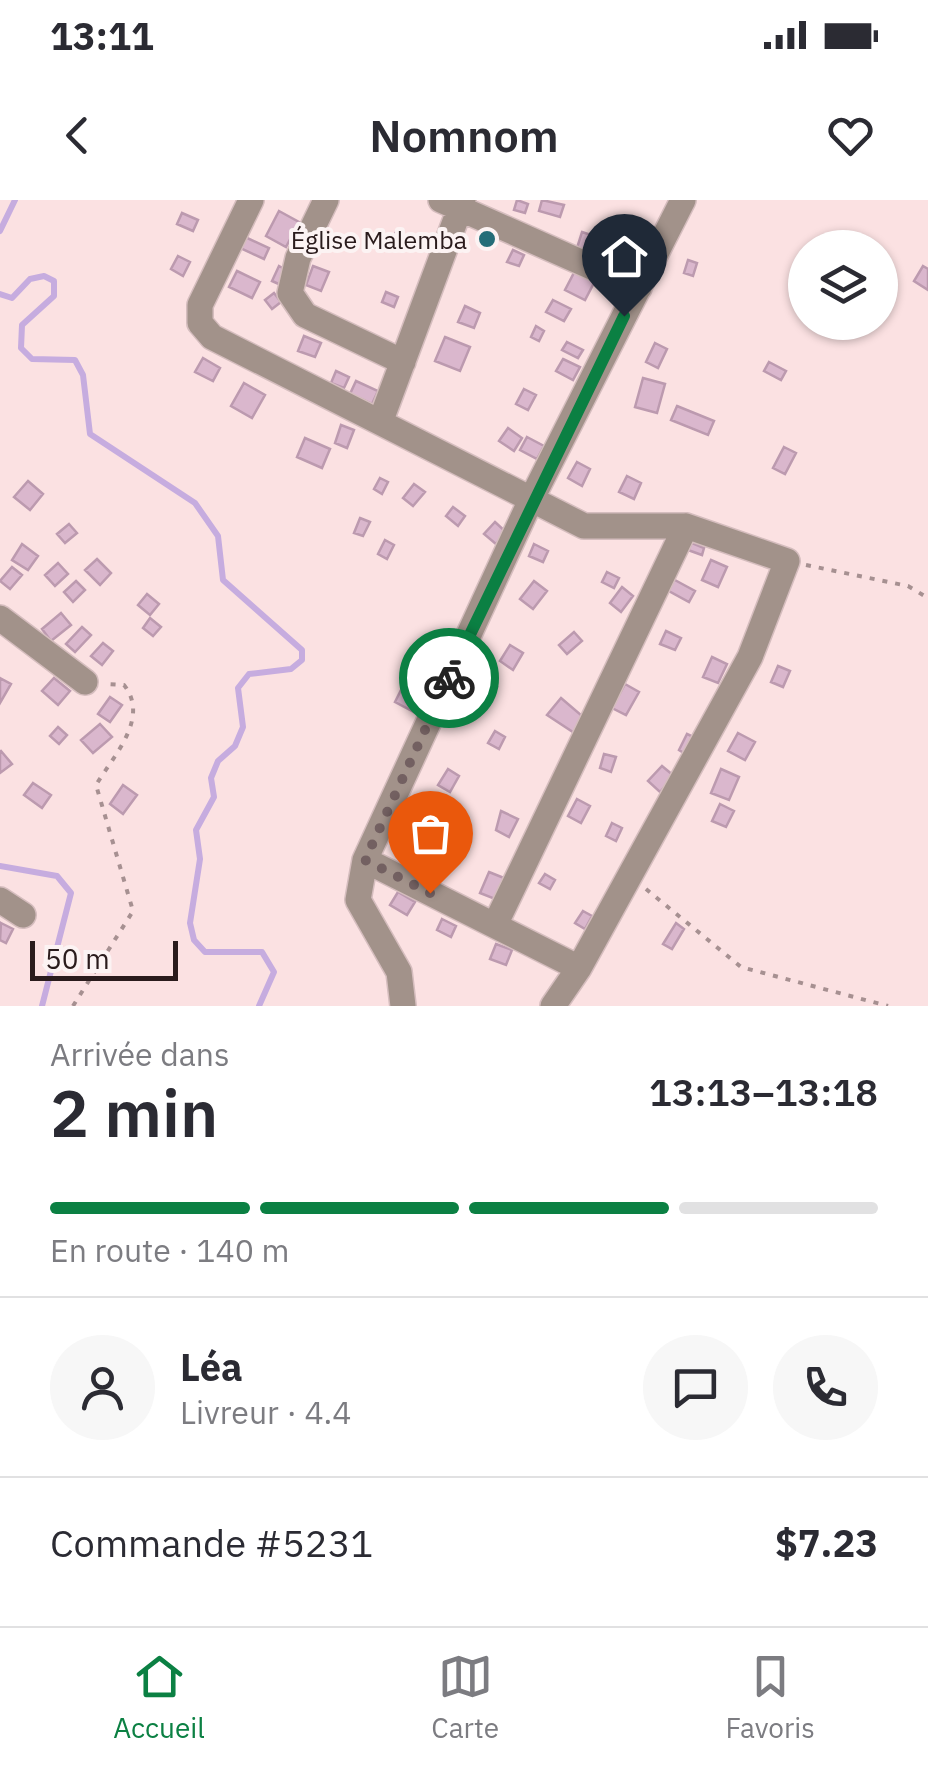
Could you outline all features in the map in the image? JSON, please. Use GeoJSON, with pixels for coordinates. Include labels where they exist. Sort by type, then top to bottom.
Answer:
{"type":"FeatureCollection","features":[{"type":"Feature","properties":{"kind":"street"},"geometry":{"type":"LineString","coordinates":[[251,200],[200,306],[200,323],[212,336],[381,420],[530,502],[584,526],[686,526],[786,560],[750,657],[579,968],[553,1006]]}},
{"type":"Feature","properties":{"kind":"street"},"geometry":{"type":"LineString","coordinates":[[326,200],[298,258],[290,293],[305,315],[403,362]]}},
{"type":"Feature","properties":{"kind":"street"},"geometry":{"type":"LineString","coordinates":[[403,1006],[399,972],[358,900],[365,860],[530,502],[684,200]]}},
{"type":"Feature","properties":{"kind":"street"},"geometry":{"type":"LineString","coordinates":[[381,420],[454,203],[639,288]]}},
{"type":"Feature","properties":{"kind":"street"},"geometry":{"type":"LineString","coordinates":[[495,926],[686,526]]}},
{"type":"Feature","properties":{"kind":"street"},"geometry":{"type":"LineString","coordinates":[[0,618],[85,682]]}},
{"type":"Feature","properties":{"kind":"street"},"geometry":{"type":"LineString","coordinates":[[365,860],[579,968]]}},
{"type":"Feature","properties":{"kind":"street"},"geometry":{"type":"LineString","coordinates":[[0,900],[23,915]]}},
{"type":"Feature","properties":{"kind":"path"},"geometry":{"type":"LineString","coordinates":[[786,560],[908,586],[928,598]]}},
{"type":"Feature","properties":{"kind":"path"},"geometry":{"type":"LineString","coordinates":[[74,1006],[133,911],[96,785],[134,724],[134,698],[124,685],[85,682]]}},
{"type":"Feature","properties":{"kind":"path"},"geometry":{"type":"LineString","coordinates":[[625,884],[649,890],[740,966],[888,1006]]}},
{"type":"Feature","properties":{"kind":"building"},"geometry":{"type":"Polygon","coordinates":[[[517,200],[528,204],[525,213],[514,210],[517,200]]]}},
{"type":"Feature","properties":{"kind":"building"},"geometry":{"type":"Polygon","coordinates":[[[542,200],[564,205],[560,217],[539,211],[542,200]]]}},
{"type":"Feature","properties":{"kind":"building"},"geometry":{"type":"Polygon","coordinates":[[[279,211],[299,222],[286,247],[266,236],[279,211]]]}},
{"type":"Feature","properties":{"kind":"building"},"geometry":{"type":"Polygon","coordinates":[[[182,213],[198,220],[193,231],[177,224],[182,213]]]}},
{"type":"Feature","properties":{"kind":"building"},"geometry":{"type":"Polygon","coordinates":[[[396,232],[410,240],[404,250],[390,242],[396,232]]]}},
{"type":"Feature","properties":{"kind":"building"},"geometry":{"type":"Polygon","coordinates":[[[582,232],[600,238],[594,257],[576,251],[582,232]]]}},
{"type":"Feature","properties":{"kind":"building"},"geometry":{"type":"Polygon","coordinates":[[[630,234],[646,239],[640,262],[623,258],[630,234]]]}},
{"type":"Feature","properties":{"kind":"building"},"geometry":{"type":"Polygon","coordinates":[[[245,237],[269,248],[264,259],[240,248],[245,237]]]}},
{"type":"Feature","properties":{"kind":"building"},"geometry":{"type":"Polygon","coordinates":[[[513,250],[524,255],[519,266],[507,262],[513,250]]]}},
{"type":"Feature","properties":{"kind":"building"},"geometry":{"type":"Polygon","coordinates":[[[178,256],[190,262],[183,276],[171,269],[178,256]]]}},
{"type":"Feature","properties":{"kind":"building"},"geometry":{"type":"Polygon","coordinates":[[[688,260],[697,263],[693,276],[684,273],[688,260]]]}},
{"type":"Feature","properties":{"kind":"building"},"geometry":{"type":"Polygon","coordinates":[[[279,266],[288,271],[281,285],[272,281],[279,266]]]}},
{"type":"Feature","properties":{"kind":"building"},"geometry":{"type":"Polygon","coordinates":[[[313,266],[329,272],[321,291],[306,285],[313,266]]]}},
{"type":"Feature","properties":{"kind":"building"},"geometry":{"type":"Polygon","coordinates":[[[923,266],[928,269],[928,290],[914,281],[923,266]]]}},
{"type":"Feature","properties":{"kind":"building"},"geometry":{"type":"Polygon","coordinates":[[[577,267],[597,277],[585,300],[565,290],[577,267]]]}},
{"type":"Feature","properties":{"kind":"building"},"geometry":{"type":"Polygon","coordinates":[[[237,271],[260,282],[252,298],[229,287],[237,271]]]}},
{"type":"Feature","properties":{"kind":"building"},"geometry":{"type":"Polygon","coordinates":[[[386,292],[398,297],[394,307],[382,302],[386,292]]]}},
{"type":"Feature","properties":{"kind":"building"},"geometry":{"type":"Polygon","coordinates":[[[274,293],[281,302],[272,309],[265,300],[274,293]]]}},
{"type":"Feature","properties":{"kind":"building"},"geometry":{"type":"Polygon","coordinates":[[[553,300],[571,309],[564,321],[546,312],[553,300]]]}},
{"type":"Feature","properties":{"kind":"building"},"geometry":{"type":"Polygon","coordinates":[[[465,306],[480,313],[474,328],[458,322],[465,306]]]}},
{"type":"Feature","properties":{"kind":"building"},"geometry":{"type":"Polygon","coordinates":[[[536,326],[544,331],[539,341],[531,337],[536,326]]]}},
{"type":"Feature","properties":{"kind":"building"},"geometry":{"type":"Polygon","coordinates":[[[304,336],[321,343],[315,357],[298,351],[304,336]]]}},
{"type":"Feature","properties":{"kind":"building"},"geometry":{"type":"Polygon","coordinates":[[[445,337],[470,347],[460,371],[435,361],[445,337]]]}},
{"type":"Feature","properties":{"kind":"building"},"geometry":{"type":"Polygon","coordinates":[[[567,342],[583,350],[578,358],[562,350],[567,342]]]}},
{"type":"Feature","properties":{"kind":"building"},"geometry":{"type":"Polygon","coordinates":[[[655,343],[667,349],[658,368],[646,362],[655,343]]]}},
{"type":"Feature","properties":{"kind":"building"},"geometry":{"type":"Polygon","coordinates":[[[203,358],[220,368],[213,381],[195,372],[203,358]]]}},
{"type":"Feature","properties":{"kind":"building"},"geometry":{"type":"Polygon","coordinates":[[[563,359],[580,367],[573,380],[556,371],[563,359]]]}},
{"type":"Feature","properties":{"kind":"building"},"geometry":{"type":"Polygon","coordinates":[[[769,362],[786,371],[781,380],[764,371],[769,362]]]}},
{"type":"Feature","properties":{"kind":"building"},"geometry":{"type":"Polygon","coordinates":[[[336,371],[349,377],[344,388],[331,383],[336,371]]]}},
{"type":"Feature","properties":{"kind":"building"},"geometry":{"type":"Polygon","coordinates":[[[643,378],[665,384],[657,413],[635,407],[643,378]]]}},
{"type":"Feature","properties":{"kind":"building"},"geometry":{"type":"Polygon","coordinates":[[[356,381],[378,391],[372,404],[350,394],[356,381]]]}},
{"type":"Feature","properties":{"kind":"building"},"geometry":{"type":"Polygon","coordinates":[[[244,383],[265,395],[252,418],[231,406],[244,383]]]}},
{"type":"Feature","properties":{"kind":"building"},"geometry":{"type":"Polygon","coordinates":[[[524,389],[536,395],[528,410],[516,404],[524,389]]]}},
{"type":"Feature","properties":{"kind":"building"},"geometry":{"type":"Polygon","coordinates":[[[677,406],[714,421],[708,435],[671,420],[677,406]]]}},
{"type":"Feature","properties":{"kind":"building"},"geometry":{"type":"Polygon","coordinates":[[[341,425],[354,430],[347,448],[335,443],[341,425]]]}},
{"type":"Feature","properties":{"kind":"building"},"geometry":{"type":"Polygon","coordinates":[[[508,428],[522,438],[514,451],[499,441],[508,428]]]}},
{"type":"Feature","properties":{"kind":"building"},"geometry":{"type":"Polygon","coordinates":[[[527,437],[544,446],[537,459],[520,450],[527,437]]]}},
{"type":"Feature","properties":{"kind":"building"},"geometry":{"type":"Polygon","coordinates":[[[305,438],[330,449],[322,468],[297,457],[305,438]]]}},
{"type":"Feature","properties":{"kind":"building"},"geometry":{"type":"Polygon","coordinates":[[[784,447],[796,453],[785,474],[773,468],[784,447]]]}},
{"type":"Feature","properties":{"kind":"building"},"geometry":{"type":"Polygon","coordinates":[[[577,462],[590,469],[582,486],[568,478],[577,462]]]}},
{"type":"Feature","properties":{"kind":"building"},"geometry":{"type":"Polygon","coordinates":[[[627,476],[641,483],[634,499],[619,492],[627,476]]]}},
{"type":"Feature","properties":{"kind":"building"},"geometry":{"type":"Polygon","coordinates":[[[380,478],[388,482],[382,494],[374,489],[380,478]]]}},
{"type":"Feature","properties":{"kind":"building"},"geometry":{"type":"Polygon","coordinates":[[[28,481],[43,494],[30,510],[14,497],[28,481]]]}},
{"type":"Feature","properties":{"kind":"building"},"geometry":{"type":"Polygon","coordinates":[[[414,484],[425,492],[413,506],[403,498],[414,484]]]}},
{"type":"Feature","properties":{"kind":"building"},"geometry":{"type":"Polygon","coordinates":[[[453,507],[465,516],[458,526],[446,516],[453,507]]]}},
{"type":"Feature","properties":{"kind":"building"},"geometry":{"type":"Polygon","coordinates":[[[360,518],[370,522],[363,536],[354,533],[360,518]]]}},
{"type":"Feature","properties":{"kind":"building"},"geometry":{"type":"Polygon","coordinates":[[[495,522],[507,533],[496,544],[484,534],[495,522]]]}},
{"type":"Feature","properties":{"kind":"building"},"geometry":{"type":"Polygon","coordinates":[[[69,524],[77,533],[65,543],[57,534],[69,524]]]}},
{"type":"Feature","properties":{"kind":"building"},"geometry":{"type":"Polygon","coordinates":[[[385,540],[394,545],[387,559],[378,554],[385,540]]]}},
{"type":"Feature","properties":{"kind":"building"},"geometry":{"type":"Polygon","coordinates":[[[692,543],[704,548],[702,555],[688,550],[692,543]]]}},
{"type":"Feature","properties":{"kind":"building"},"geometry":{"type":"Polygon","coordinates":[[[22,544],[38,556],[28,570],[12,560],[22,544]]]}},
{"type":"Feature","properties":{"kind":"building"},"geometry":{"type":"Polygon","coordinates":[[[534,544],[548,551],[543,562],[529,556],[534,544]]]}},
{"type":"Feature","properties":{"kind":"building"},"geometry":{"type":"Polygon","coordinates":[[[97,559],[111,573],[100,585],[85,570],[97,559]]]}},
{"type":"Feature","properties":{"kind":"building"},"geometry":{"type":"Polygon","coordinates":[[[711,560],[727,567],[718,587],[702,580],[711,560]]]}},
{"type":"Feature","properties":{"kind":"building"},"geometry":{"type":"Polygon","coordinates":[[[58,563],[68,574],[55,586],[45,575],[58,563]]]}},
{"type":"Feature","properties":{"kind":"building"},"geometry":{"type":"Polygon","coordinates":[[[12,567],[22,575],[10,589],[0,581],[12,567]]]}},
{"type":"Feature","properties":{"kind":"building"},"geometry":{"type":"Polygon","coordinates":[[[607,572],[619,578],[614,588],[602,582],[607,572]]]}},
{"type":"Feature","properties":{"kind":"building"},"geometry":{"type":"Polygon","coordinates":[[[673,579],[695,591],[689,602],[667,590],[673,579]]]}},
{"type":"Feature","properties":{"kind":"building"},"geometry":{"type":"Polygon","coordinates":[[[76,581],[85,590],[73,602],[64,592],[76,581]]]}},
{"type":"Feature","properties":{"kind":"building"},"geometry":{"type":"Polygon","coordinates":[[[534,581],[547,591],[533,609],[520,599],[534,581]]]}},
{"type":"Feature","properties":{"kind":"building"},"geometry":{"type":"Polygon","coordinates":[[[622,587],[633,596],[621,612],[610,603],[622,587]]]}},
{"type":"Feature","properties":{"kind":"building"},"geometry":{"type":"Polygon","coordinates":[[[147,594],[159,604],[150,615],[138,605],[147,594]]]}},
{"type":"Feature","properties":{"kind":"building"},"geometry":{"type":"Polygon","coordinates":[[[61,613],[71,625],[51,641],[42,629],[61,613]]]}},
{"type":"Feature","properties":{"kind":"building"},"geometry":{"type":"Polygon","coordinates":[[[150,618],[161,627],[153,636],[143,628],[150,618]]]}},
{"type":"Feature","properties":{"kind":"building"},"geometry":{"type":"Polygon","coordinates":[[[82,627],[91,635],[75,652],[66,644],[82,627]]]}},
{"type":"Feature","properties":{"kind":"building"},"geometry":{"type":"Polygon","coordinates":[[[666,631],[681,638],[675,650],[660,644],[666,631]]]}},
{"type":"Feature","properties":{"kind":"building"},"geometry":{"type":"Polygon","coordinates":[[[574,632],[582,641],[567,654],[559,645],[574,632]]]}},
{"type":"Feature","properties":{"kind":"building"},"geometry":{"type":"Polygon","coordinates":[[[438,640],[448,652],[438,661],[428,650],[438,640]]]}},
{"type":"Feature","properties":{"kind":"building"},"geometry":{"type":"Polygon","coordinates":[[[103,643],[113,651],[102,665],[91,656],[103,643]]]}},
{"type":"Feature","properties":{"kind":"building"},"geometry":{"type":"Polygon","coordinates":[[[510,645],[523,653],[513,670],[500,661],[510,645]]]}},
{"type":"Feature","properties":{"kind":"building"},"geometry":{"type":"Polygon","coordinates":[[[712,657],[727,664],[718,683],[703,677],[712,657]]]}},
{"type":"Feature","properties":{"kind":"building"},"geometry":{"type":"Polygon","coordinates":[[[778,666],[790,671],[783,687],[771,682],[778,666]]]}},
{"type":"Feature","properties":{"kind":"building"},"geometry":{"type":"Polygon","coordinates":[[[480,677],[497,687],[490,699],[472,689],[480,677]]]}},
{"type":"Feature","properties":{"kind":"building"},"geometry":{"type":"Polygon","coordinates":[[[0,678],[11,684],[0,703],[0,678]]]}},
{"type":"Feature","properties":{"kind":"building"},"geometry":{"type":"Polygon","coordinates":[[[54,678],[70,691],[58,705],[42,691],[54,678]]]}},
{"type":"Feature","properties":{"kind":"building"},"geometry":{"type":"Polygon","coordinates":[[[625,684],[639,692],[626,715],[612,708],[625,684]]]}},
{"type":"Feature","properties":{"kind":"building"},"geometry":{"type":"Polygon","coordinates":[[[401,690],[420,701],[414,712],[395,702],[401,690]]]}},
{"type":"Feature","properties":{"kind":"building"},"geometry":{"type":"Polygon","coordinates":[[[110,697],[122,705],[110,722],[98,714],[110,697]]]}},
{"type":"Feature","properties":{"kind":"building"},"geometry":{"type":"Polygon","coordinates":[[[561,698],[588,721],[576,734],[547,715],[561,698]]]}},
{"type":"Feature","properties":{"kind":"building"},"geometry":{"type":"Polygon","coordinates":[[[100,724],[112,737],[93,753],[81,740],[100,724]]]}},
{"type":"Feature","properties":{"kind":"building"},"geometry":{"type":"Polygon","coordinates":[[[58,727],[67,735],[59,744],[50,736],[58,727]]]}},
{"type":"Feature","properties":{"kind":"building"},"geometry":{"type":"Polygon","coordinates":[[[495,731],[505,737],[499,749],[488,743],[495,731]]]}},
{"type":"Feature","properties":{"kind":"building"},"geometry":{"type":"Polygon","coordinates":[[[738,733],[755,742],[745,760],[728,751],[738,733]]]}},
{"type":"Feature","properties":{"kind":"building"},"geometry":{"type":"Polygon","coordinates":[[[687,734],[696,738],[687,755],[679,750],[687,734]]]}},
{"type":"Feature","properties":{"kind":"building"},"geometry":{"type":"Polygon","coordinates":[[[0,752],[12,764],[0,773],[0,752]]]}},
{"type":"Feature","properties":{"kind":"building"},"geometry":{"type":"Polygon","coordinates":[[[604,754],[616,757],[611,772],[600,768],[604,754]]]}},
{"type":"Feature","properties":{"kind":"building"},"geometry":{"type":"Polygon","coordinates":[[[662,766],[674,776],[660,792],[648,781],[662,766]]]}},
{"type":"Feature","properties":{"kind":"building"},"geometry":{"type":"Polygon","coordinates":[[[448,769],[459,776],[450,792],[438,785],[448,769]]]}},
{"type":"Feature","properties":{"kind":"building"},"geometry":{"type":"Polygon","coordinates":[[[721,769],[739,777],[729,800],[711,793],[721,769]]]}},
{"type":"Feature","properties":{"kind":"building"},"geometry":{"type":"Polygon","coordinates":[[[33,783],[51,795],[42,808],[24,795],[33,783]]]}},
{"type":"Feature","properties":{"kind":"building"},"geometry":{"type":"Polygon","coordinates":[[[123,785],[137,795],[123,814],[110,804],[123,785]]]}},
{"type":"Feature","properties":{"kind":"building"},"geometry":{"type":"Polygon","coordinates":[[[577,799],[590,806],[581,823],[568,816],[577,799]]]}},
{"type":"Feature","properties":{"kind":"building"},"geometry":{"type":"Polygon","coordinates":[[[720,804],[734,811],[726,827],[712,821],[720,804]]]}},
{"type":"Feature","properties":{"kind":"building"},"geometry":{"type":"Polygon","coordinates":[[[501,811],[518,819],[509,837],[496,830],[501,811]]]}},
{"type":"Feature","properties":{"kind":"building"},"geometry":{"type":"Polygon","coordinates":[[[612,823],[622,828],[616,841],[606,836],[612,823]]]}},
{"type":"Feature","properties":{"kind":"building"},"geometry":{"type":"Polygon","coordinates":[[[489,872],[504,878],[495,899],[480,893],[489,872]]]}},
{"type":"Feature","properties":{"kind":"building"},"geometry":{"type":"Polygon","coordinates":[[[545,874],[555,880],[550,889],[539,883],[545,874]]]}},
{"type":"Feature","properties":{"kind":"building"},"geometry":{"type":"Polygon","coordinates":[[[398,892],[415,902],[407,915],[390,905],[398,892]]]}},
{"type":"Feature","properties":{"kind":"building"},"geometry":{"type":"Polygon","coordinates":[[[583,911],[592,916],[585,929],[575,923],[583,911]]]}},
{"type":"Feature","properties":{"kind":"building"},"geometry":{"type":"Polygon","coordinates":[[[442,919],[456,926],[451,937],[437,930],[442,919]]]}},
{"type":"Feature","properties":{"kind":"building"},"geometry":{"type":"Polygon","coordinates":[[[1,923],[13,929],[6,943],[0,940],[1,923]]]}},
{"type":"Feature","properties":{"kind":"building"},"geometry":{"type":"Polygon","coordinates":[[[676,923],[684,929],[672,949],[663,944],[676,923]]]}},
{"type":"Feature","properties":{"kind":"building"},"geometry":{"type":"Polygon","coordinates":[[[496,944],[512,950],[506,965],[490,959],[496,944]]]}},
{"type":"Feature","properties":{"kind":"waterway"},"geometry":{"type":"LineString","coordinates":[[0,231],[15,200]]}},
{"type":"Feature","properties":{"kind":"waterway"},"geometry":{"type":"LineString","coordinates":[[0,294],[12,298],[30,279],[44,276],[54,281],[54,296],[22,325],[21,348],[32,359],[75,360],[83,375],[90,434],[195,503],[218,536],[223,580],[302,650],[302,660],[291,669],[249,674],[238,688],[243,727],[235,746],[218,761],[211,778],[214,797],[196,830],[200,859],[190,923],[194,940],[205,952],[262,952],[274,972],[259,1006]]}},
{"type":"Feature","properties":{"kind":"waterway"},"geometry":{"type":"LineString","coordinates":[[0,866],[57,876],[71,893],[42,1006]]}},
{"type":"Feature","properties":{"kind":"way so far"},"geometry":{"type":"LineString","coordinates":[[430,893],[365,860],[449,678]]}},
{"type":"Feature","properties":{"kind":"place","name":"Église Malemba"},"geometry":{"type":"Point","coordinates":[487,239]}},
{"type":"Feature","properties":{"kind":"route"},"geometry":{"type":"LineString","coordinates":[[449,678],[530,502],[624,316]]}}]}
